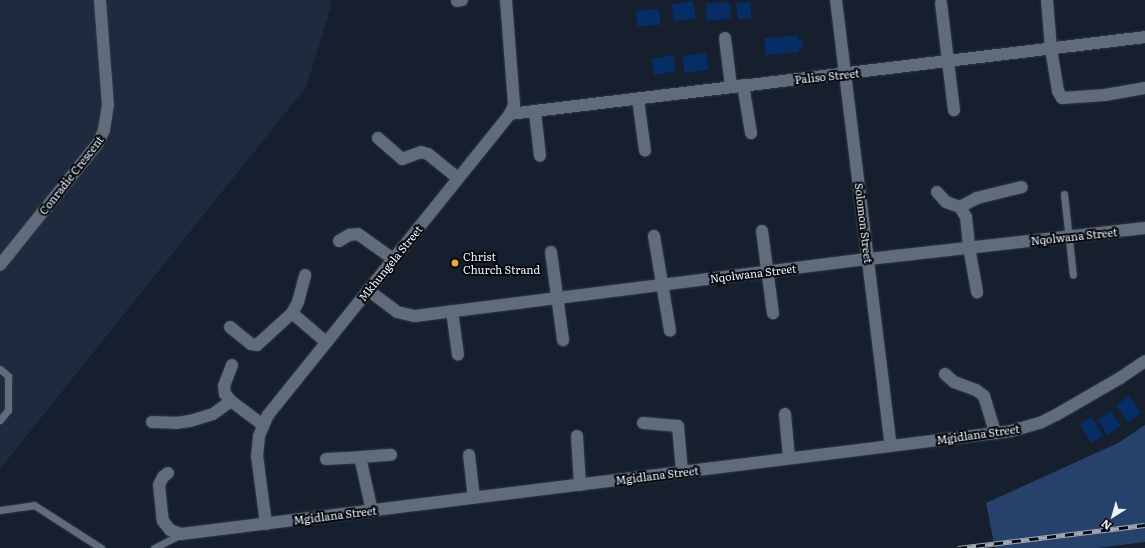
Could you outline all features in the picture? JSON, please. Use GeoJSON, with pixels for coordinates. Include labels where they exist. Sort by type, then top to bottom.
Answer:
{"type":"FeatureCollection","features":[{"type":"Feature","properties":{"kind":"street","name":"Conradie Crescent"},"geometry":{"type":"LineString","coordinates":[[0,265],[98,143],[104,130],[108,105],[100,0]]}},
{"type":"Feature","properties":{"kind":"street"},"geometry":{"type":"LineString","coordinates":[[457,0],[462,0]]}},
{"type":"Feature","properties":{"kind":"street","name":"Mkhungela Street"},"geometry":{"type":"LineString","coordinates":[[266,524],[257,456],[259,436],[263,425],[274,407],[510,114],[514,105],[514,91],[506,0]]}},
{"type":"Feature","properties":{"kind":"street","name":"Solomon Street"},"geometry":{"type":"LineString","coordinates":[[836,0],[891,446]]}},
{"type":"Feature","properties":{"kind":"street"},"geometry":{"type":"LineString","coordinates":[[1047,0],[1058,91],[1062,98],[1105,95],[1145,88]]}},
{"type":"Feature","properties":{"kind":"street"},"geometry":{"type":"LineString","coordinates":[[941,3],[954,110]]}},
{"type":"Feature","properties":{"kind":"street","name":"Paliso Street"},"geometry":{"type":"LineString","coordinates":[[510,114],[737,85],[948,62],[1145,37]]}},
{"type":"Feature","properties":{"kind":"street"},"geometry":{"type":"LineString","coordinates":[[725,38],[750,133]]}},
{"type":"Feature","properties":{"kind":"street"},"geometry":{"type":"LineString","coordinates":[[638,98],[645,151]]}},
{"type":"Feature","properties":{"kind":"street"},"geometry":{"type":"LineString","coordinates":[[535,112],[540,156]]}},
{"type":"Feature","properties":{"kind":"street"},"geometry":{"type":"LineString","coordinates":[[378,138],[402,159],[421,152],[428,154],[458,178]]}},
{"type":"Feature","properties":{"kind":"street"},"geometry":{"type":"LineString","coordinates":[[960,207],[977,198],[1022,187]]}},
{"type":"Feature","properties":{"kind":"street"},"geometry":{"type":"LineString","coordinates":[[937,192],[946,202],[960,207],[966,217],[969,247],[977,292]]}},
{"type":"Feature","properties":{"kind":"street","name":"Nqolwana Street"},"geometry":{"type":"LineString","coordinates":[[368,290],[397,312],[408,316],[868,259],[1145,228]]}},
{"type":"Feature","properties":{"kind":"street"},"geometry":{"type":"LineString","coordinates":[[762,231],[769,271],[773,313]]}},
{"type":"Feature","properties":{"kind":"street"},"geometry":{"type":"LineString","coordinates":[[339,241],[349,235],[358,234],[393,259]]}},
{"type":"Feature","properties":{"kind":"street"},"geometry":{"type":"LineString","coordinates":[[654,236],[670,331]]}},
{"type":"Feature","properties":{"kind":"street"},"geometry":{"type":"LineString","coordinates":[[551,252],[562,340]]}},
{"type":"Feature","properties":{"kind":"street"},"geometry":{"type":"LineString","coordinates":[[230,326],[251,344],[257,345],[292,314],[298,302],[305,275]]}},
{"type":"Feature","properties":{"kind":"street"},"geometry":{"type":"LineString","coordinates":[[452,311],[458,355]]}},
{"type":"Feature","properties":{"kind":"street"},"geometry":{"type":"LineString","coordinates":[[292,314],[326,342]]}},
{"type":"Feature","properties":{"kind":"street","name":"Mgidlana Street"},"geometry":{"type":"LineString","coordinates":[[181,534],[1011,431],[1042,422],[1120,378],[1145,361]]}},
{"type":"Feature","properties":{"kind":"street"},"geometry":{"type":"LineString","coordinates":[[232,365],[224,386],[225,394],[231,401],[263,425]]}},
{"type":"Feature","properties":{"kind":"street"},"geometry":{"type":"LineString","coordinates":[[945,374],[954,382],[976,390],[984,396],[995,433]]}},
{"type":"Feature","properties":{"kind":"street"},"geometry":{"type":"LineString","coordinates":[[152,422],[190,422],[214,414],[231,401]]}},
{"type":"Feature","properties":{"kind":"street"},"geometry":{"type":"LineString","coordinates":[[785,414],[789,458]]}},
{"type":"Feature","properties":{"kind":"street"},"geometry":{"type":"LineString","coordinates":[[643,423],[678,426],[682,472]]}},
{"type":"Feature","properties":{"kind":"street"},"geometry":{"type":"LineString","coordinates":[[577,436],[580,485]]}},
{"type":"Feature","properties":{"kind":"street"},"geometry":{"type":"LineString","coordinates":[[326,459],[391,454]]}},
{"type":"Feature","properties":{"kind":"street"},"geometry":{"type":"LineString","coordinates":[[469,455],[474,498]]}},
{"type":"Feature","properties":{"kind":"street"},"geometry":{"type":"LineString","coordinates":[[360,457],[372,511]]}},
{"type":"Feature","properties":{"kind":"street"},"geometry":{"type":"LineString","coordinates":[[168,473],[163,477],[159,485],[163,521],[170,530],[181,534]]}},
{"type":"Feature","properties":{"kind":"lane"},"geometry":{"type":"LineString","coordinates":[[1064,194],[1070,237],[1073,275]]}},
{"type":"Feature","properties":{"kind":"lane"},"geometry":{"type":"LineString","coordinates":[[0,369],[8,376],[8,410],[0,420]]}},
{"type":"Feature","properties":{"kind":"lane"},"geometry":{"type":"LineString","coordinates":[[0,510],[34,505],[101,548]]}},
{"type":"Feature","properties":{"kind":"lane","name":"Mgidlana Street"},"geometry":{"type":"LineString","coordinates":[[154,548],[181,534]]}},
{"type":"Feature","properties":{"kind":"shaded area"},"geometry":{"type":"Polygon","coordinates":[[[0,0],[330,0],[331,7],[306,87],[0,469],[0,0]]]}},
{"type":"Feature","properties":{"kind":"shaded area"},"geometry":{"type":"Polygon","coordinates":[[[1145,425],[1145,542],[1098,548],[995,548],[986,503],[1118,443],[1145,425]]]}},
{"type":"Feature","properties":{"kind":"building"},"geometry":{"type":"Polygon","coordinates":[[[693,1],[696,18],[674,22],[671,5],[693,1]]]}},
{"type":"Feature","properties":{"kind":"building"},"geometry":{"type":"Polygon","coordinates":[[[730,2],[731,19],[707,20],[706,3],[730,2]]]}},
{"type":"Feature","properties":{"kind":"building"},"geometry":{"type":"Polygon","coordinates":[[[750,2],[752,18],[738,20],[736,4],[750,2]]]}},
{"type":"Feature","properties":{"kind":"building"},"geometry":{"type":"Polygon","coordinates":[[[659,9],[660,25],[637,27],[636,11],[659,9]]]}},
{"type":"Feature","properties":{"kind":"building"},"geometry":{"type":"Polygon","coordinates":[[[798,35],[798,40],[802,40],[803,47],[799,47],[799,52],[766,55],[764,38],[798,35]]]}},
{"type":"Feature","properties":{"kind":"building"},"geometry":{"type":"Polygon","coordinates":[[[706,53],[708,70],[684,73],[682,56],[706,53]]]}},
{"type":"Feature","properties":{"kind":"building"},"geometry":{"type":"Polygon","coordinates":[[[673,55],[676,71],[654,75],[651,59],[673,55]]]}},
{"type":"Feature","properties":{"kind":"building"},"geometry":{"type":"Polygon","coordinates":[[[1129,396],[1141,413],[1128,422],[1116,405],[1129,396]]]}},
{"type":"Feature","properties":{"kind":"building"},"geometry":{"type":"Polygon","coordinates":[[[1111,411],[1121,426],[1108,435],[1098,420],[1111,411]]]}},
{"type":"Feature","properties":{"kind":"building"},"geometry":{"type":"Polygon","coordinates":[[[1091,417],[1103,435],[1092,443],[1079,425],[1091,417]]]}},
{"type":"Feature","properties":{"kind":"railway"},"geometry":{"type":"LineString","coordinates":[[958,548],[1145,525]]}},
{"type":"Feature","properties":{"kind":"place","name":"Christ Church Strand"},"geometry":{"type":"Point","coordinates":[455,263]}}]}
